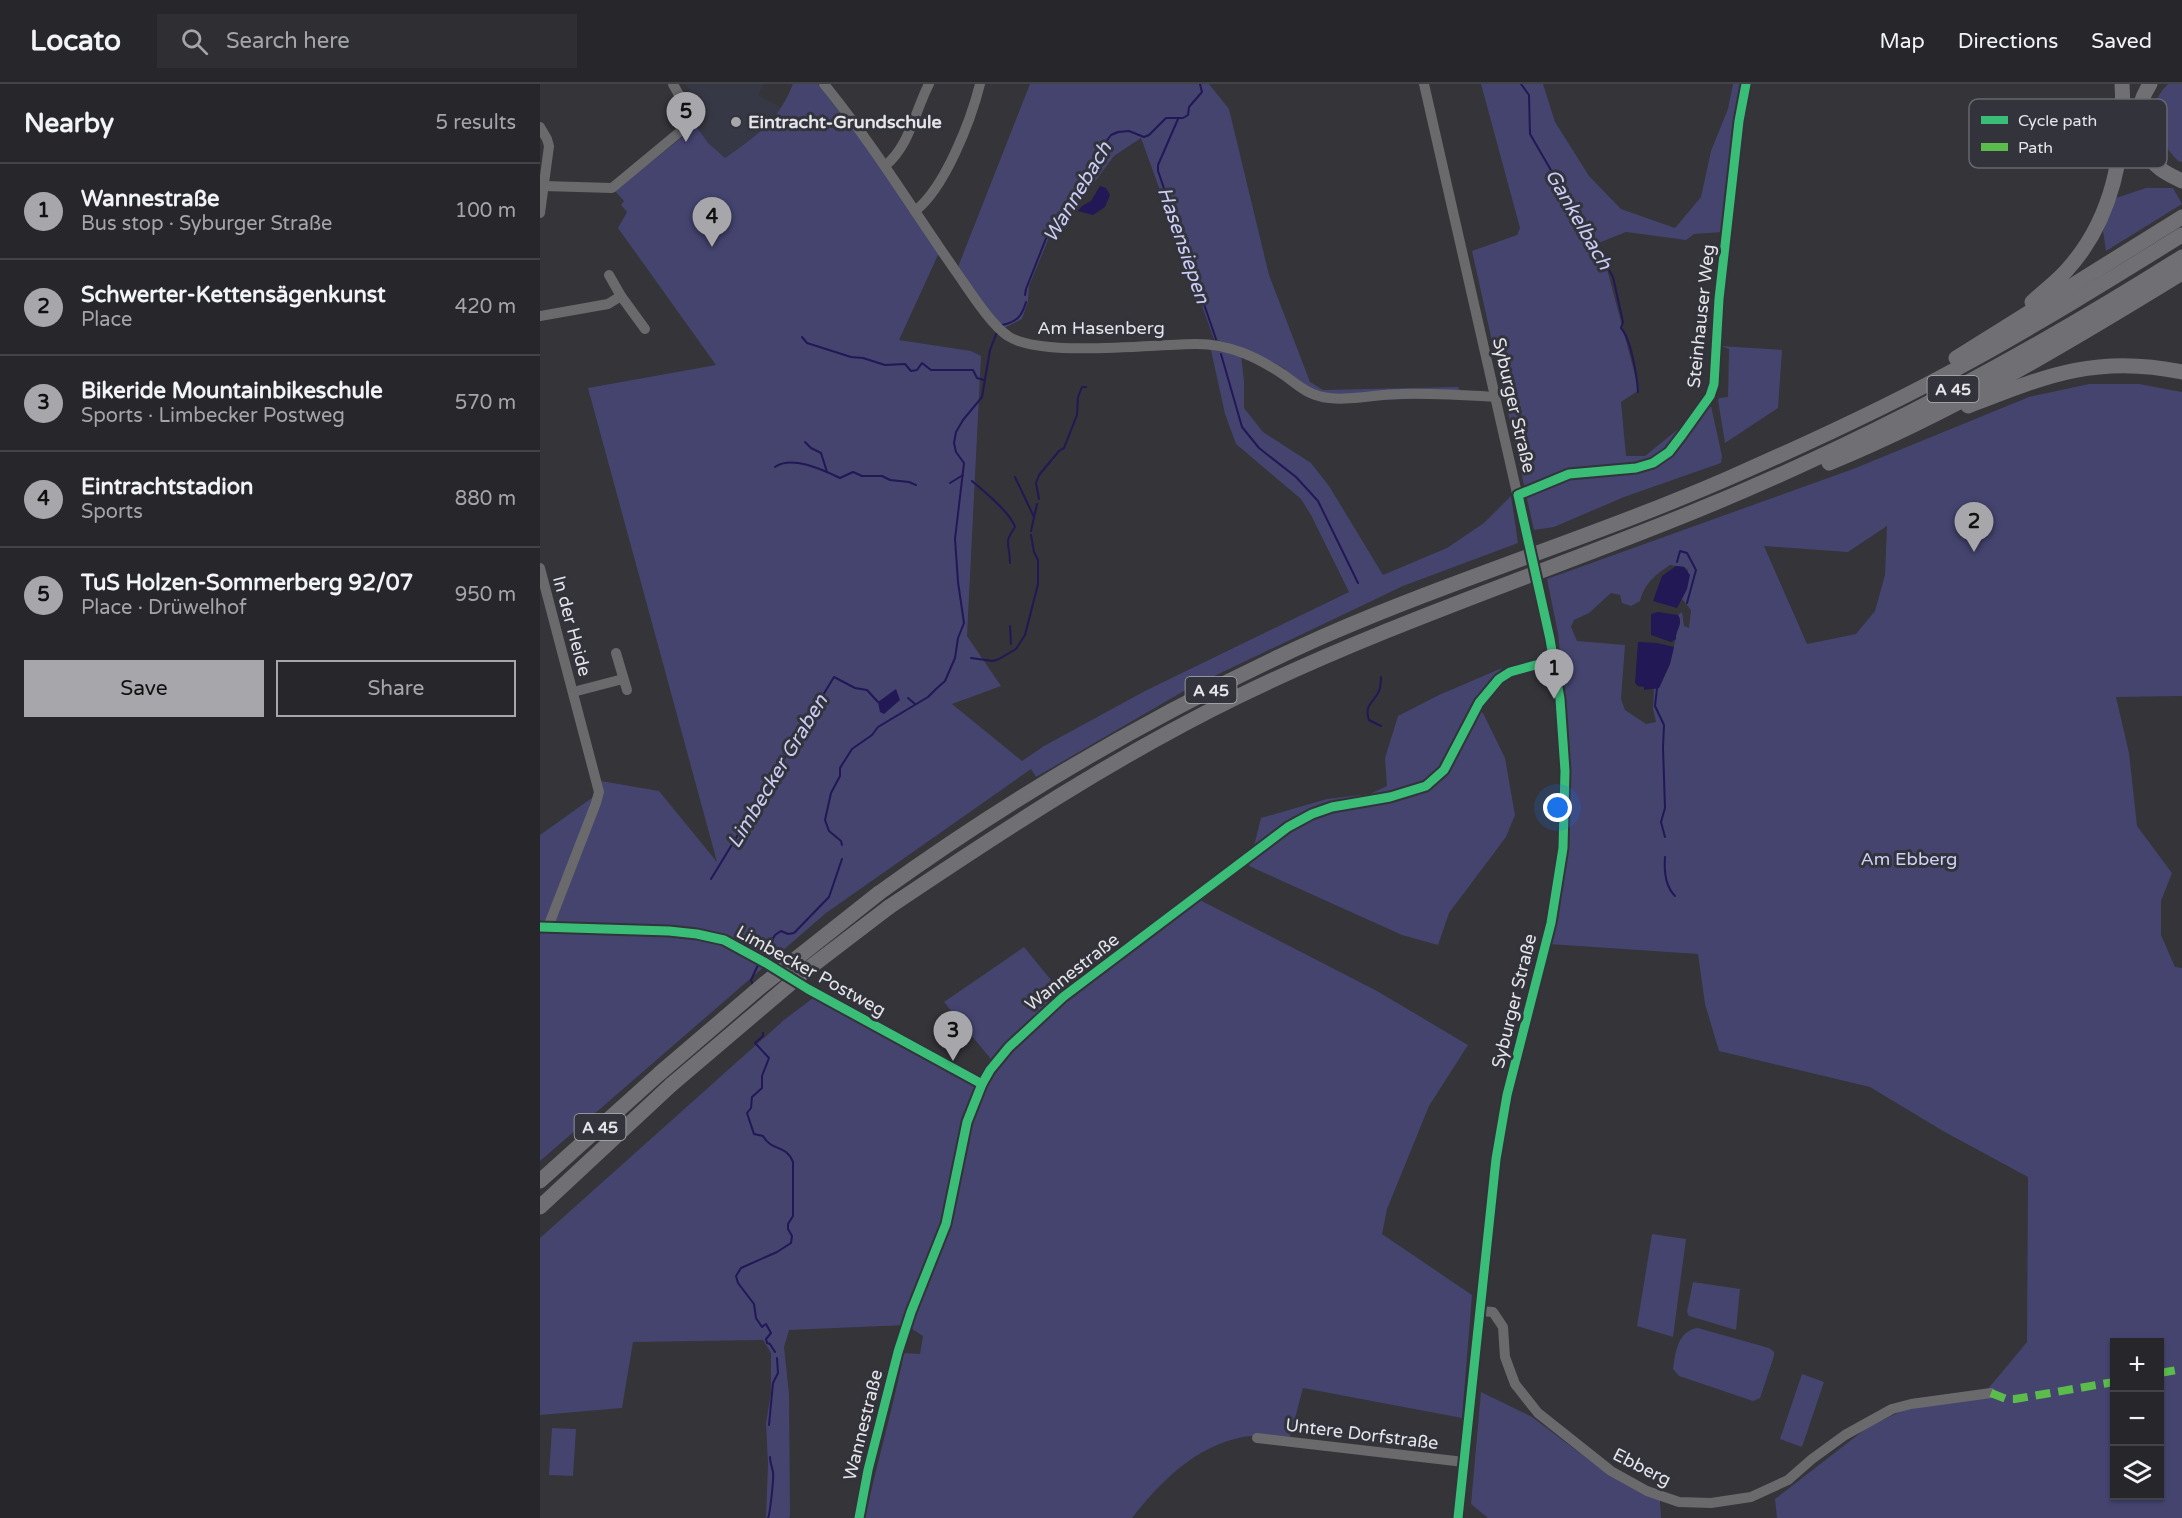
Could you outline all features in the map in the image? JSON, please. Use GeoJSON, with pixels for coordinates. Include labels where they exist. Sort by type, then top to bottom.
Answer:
{"type":"FeatureCollection","features":[{"type":"Feature","properties":{"kind":"highway"},"geometry":{"type":"LineString","coordinates":[[2143,99],[2150,84]]}},
{"type":"Feature","properties":{"kind":"highway"},"geometry":{"type":"LineString","coordinates":[[1962,354],[2029,306],[2066,271],[2090,238],[2106,207],[2116,168]]}},
{"type":"Feature","properties":{"kind":"highway"},"geometry":{"type":"LineString","coordinates":[[2160,168],[2182,181]]}},
{"type":"Feature","properties":{"kind":"highway"},"geometry":{"type":"LineString","coordinates":[[1571,540],[1633,510],[1719,475],[1842,418],[1962,354],[2182,217]]}},
{"type":"Feature","properties":{"kind":"highway","name":"A 45"},"geometry":{"type":"LineString","coordinates":[[540,1181],[660,1073],[764,984],[879,893],[987,818],[1102,747],[1163,713],[1335,632],[1655,509],[1727,479],[1881,406],[1966,364],[2182,235]]}},
{"type":"Feature","properties":{"kind":"highway","name":"A 45"},"geometry":{"type":"LineString","coordinates":[[540,1207],[671,1085],[804,972],[889,907],[1078,783],[1159,737],[1239,696],[1313,662],[1422,616],[1680,517],[1839,448],[2016,356],[2182,256]]}},
{"type":"Feature","properties":{"kind":"highway"},"geometry":{"type":"LineString","coordinates":[[1931,418],[1960,400],[2024,368],[2182,273]]}},
{"type":"Feature","properties":{"kind":"highway"},"geometry":{"type":"LineString","coordinates":[[1787,471],[1821,466],[1931,418],[2039,378],[2079,368],[2121,364],[2144,365],[2182,372]]}},
{"type":"Feature","properties":{"kind":"street"},"geometry":{"type":"LineString","coordinates":[[543,186],[612,188],[682,130],[689,118],[673,84]]}},
{"type":"Feature","properties":{"kind":"street"},"geometry":{"type":"LineString","coordinates":[[885,166],[893,159],[908,134],[929,84]]}},
{"type":"Feature","properties":{"kind":"street"},"geometry":{"type":"LineString","coordinates":[[915,211],[929,199],[957,148],[980,84]]}},
{"type":"Feature","properties":{"kind":"street","name":"Syburger Straße"},"geometry":{"type":"LineString","coordinates":[[1424,84],[1545,615],[1554,660],[1564,738],[1565,771],[1563,848],[1551,923],[1501,1127],[1492,1191],[1458,1518]]}},
{"type":"Feature","properties":{"kind":"street","name":"Steinhauser Weg"},"geometry":{"type":"LineString","coordinates":[[1518,495],[1569,474],[1636,468],[1653,463],[1669,452],[1710,396],[1714,384],[1719,299],[1737,133],[1746,84]]}},
{"type":"Feature","properties":{"kind":"street","name":"Am Hasenberg"},"geometry":{"type":"LineString","coordinates":[[829,85],[980,304],[1004,333],[1015,340],[1054,347],[1191,344],[1223,347],[1265,362],[1310,393],[1326,398],[1399,394],[1495,397]]}},
{"type":"Feature","properties":{"kind":"street"},"geometry":{"type":"LineString","coordinates":[[540,127],[549,146],[540,213]]}},
{"type":"Feature","properties":{"kind":"street"},"geometry":{"type":"LineString","coordinates":[[609,275],[645,329]]}},
{"type":"Feature","properties":{"kind":"street"},"geometry":{"type":"LineString","coordinates":[[540,316],[608,304],[621,296]]}},
{"type":"Feature","properties":{"kind":"street","name":"In der Heide"},"geometry":{"type":"LineString","coordinates":[[540,568],[598,792],[596,803],[544,927]]}},
{"type":"Feature","properties":{"kind":"street","name":"In der Heide"},"geometry":{"type":"LineString","coordinates":[[573,692],[625,684],[616,653]]}},
{"type":"Feature","properties":{"kind":"street","name":"Wannestraße"},"geometry":{"type":"LineString","coordinates":[[859,1518],[868,1470],[898,1352],[911,1312],[946,1224],[967,1122],[990,1070],[1009,1047],[1063,997],[1288,827],[1322,810],[1412,792],[1433,782],[1444,770],[1479,703],[1494,684],[1510,672],[1554,660]]}},
{"type":"Feature","properties":{"kind":"street","name":"Limbecker Postweg"},"geometry":{"type":"LineString","coordinates":[[544,927],[669,931],[724,940],[762,960],[808,989],[982,1084]]}},
{"type":"Feature","properties":{"kind":"street","name":"Ebberg"},"geometry":{"type":"LineString","coordinates":[[1480,1311],[1493,1312],[1501,1323],[1508,1369],[1519,1391],[1538,1413],[1611,1471],[1647,1491],[1679,1502],[1711,1503],[1751,1497],[1788,1480],[1845,1435],[1892,1409],[1911,1404],[1991,1394]]}},
{"type":"Feature","properties":{"kind":"street","name":"Untere Dorfstraße"},"geometry":{"type":"LineString","coordinates":[[1257,1438],[1464,1462]]}},
{"type":"Feature","properties":{"kind":"shaded area","name":"Eintracht-Grundschule"},"geometry":{"type":"Polygon","coordinates":[[[685,84],[764,84],[758,95],[782,108],[765,129],[725,158],[708,143],[696,126],[706,118],[703,114],[707,110],[685,84]]]}},
{"type":"Feature","properties":{"kind":"shaded area"},"geometry":{"type":"Polygon","coordinates":[[[1100,186],[1106,188],[1110,195],[1105,207],[1093,215],[1078,211],[1091,201],[1100,186]]]}},
{"type":"Feature","properties":{"kind":"shaded area"},"geometry":{"type":"Polygon","coordinates":[[[1676,566],[1684,567],[1690,575],[1687,589],[1677,608],[1653,601],[1662,576],[1676,566]]]}},
{"type":"Feature","properties":{"kind":"shaded area"},"geometry":{"type":"Polygon","coordinates":[[[1658,612],[1678,615],[1680,619],[1676,639],[1671,642],[1651,635],[1651,614],[1658,612]]]}},
{"type":"Feature","properties":{"kind":"shaded area"},"geometry":{"type":"Polygon","coordinates":[[[1638,642],[1674,647],[1670,664],[1659,688],[1644,690],[1644,687],[1635,683],[1638,642]]]}},
{"type":"Feature","properties":{"kind":"shaded area"},"geometry":{"type":"Polygon","coordinates":[[[896,689],[900,700],[884,714],[880,712],[878,702],[896,689]]]}},
{"type":"Feature","properties":{"kind":"green space"},"geometry":{"type":"Polygon","coordinates":[[[793,84],[818,84],[958,267],[1030,84],[1209,84],[1229,109],[1269,275],[1310,382],[1323,390],[1458,387],[1465,399],[1323,403],[1304,396],[1294,387],[1285,369],[1252,351],[1214,339],[1141,138],[1114,156],[1073,211],[1050,235],[1029,286],[1028,301],[1022,319],[1004,328],[938,255],[899,340],[971,351],[981,356],[967,636],[1001,686],[952,704],[1022,761],[1044,746],[1145,691],[1349,592],[1301,499],[1236,444],[1225,414],[1211,350],[1241,355],[1244,408],[1263,432],[1311,463],[1329,486],[1383,575],[1447,548],[1484,523],[1511,496],[1518,543],[1403,586],[1189,688],[1036,777],[1031,769],[826,913],[540,1161],[540,835],[603,790],[601,781],[659,791],[717,862],[588,388],[716,365],[618,228],[627,212],[621,205],[624,201],[615,191],[696,126],[708,143],[725,158],[765,127],[781,108],[793,84]]]}},
{"type":"Feature","properties":{"kind":"green space"},"geometry":{"type":"Polygon","coordinates":[[[1481,84],[1543,84],[1555,122],[1589,176],[1621,209],[1675,228],[1701,197],[1711,151],[1728,109],[1733,84],[1742,84],[1723,232],[1694,234],[1686,240],[1626,232],[1596,244],[1607,269],[1639,390],[1621,402],[1626,456],[1645,456],[1677,430],[1702,416],[1711,406],[1722,456],[1721,463],[1624,497],[1554,527],[1534,530],[1472,251],[1517,235],[1520,228],[1481,84]]]}},
{"type":"Feature","properties":{"kind":"green space"},"geometry":{"type":"Polygon","coordinates":[[[2168,84],[2182,84],[2182,162],[2178,161],[2167,147],[2167,99],[2157,99],[2168,84]]]}},
{"type":"Feature","properties":{"kind":"green space"},"geometry":{"type":"Polygon","coordinates":[[[2146,188],[2173,188],[2182,204],[2106,251],[2103,231],[2116,198],[2146,188]]]}},
{"type":"Feature","properties":{"kind":"green space"},"geometry":{"type":"Polygon","coordinates":[[[1721,346],[1782,350],[1778,408],[1725,443],[1718,400],[1728,397],[1729,349],[1721,346]]]}},
{"type":"Feature","properties":{"kind":"green space","name":"Am Ebberg"},"geometry":{"type":"Polygon","coordinates":[[[2089,384],[2139,384],[2182,392],[2182,696],[2116,697],[2129,753],[2137,826],[2172,873],[2161,901],[2161,935],[2175,967],[2182,968],[2182,1518],[1777,1518],[1775,1499],[1868,1427],[1908,1408],[1987,1390],[2027,1342],[2028,1177],[1943,1131],[1870,1087],[1719,1051],[1705,1004],[1698,954],[1549,944],[1565,848],[1565,705],[1558,633],[1547,579],[1853,469],[2029,397],[2089,384]],[[1887,526],[1848,552],[1764,546],[1807,644],[1856,634],[1875,611],[1885,575],[1887,526]],[[1670,565],[1655,576],[1640,601],[1631,606],[1622,603],[1620,595],[1611,593],[1589,613],[1574,620],[1571,627],[1577,641],[1625,645],[1621,699],[1625,710],[1646,724],[1656,722],[1653,709],[1654,689],[1659,688],[1670,664],[1680,619],[1678,615],[1682,612],[1684,626],[1689,628],[1691,610],[1682,599],[1687,589],[1688,570],[1684,567],[1670,565]]]}},
{"type":"Feature","properties":{"kind":"green space"},"geometry":{"type":"Polygon","coordinates":[[[1502,668],[1473,709],[1483,713],[1505,758],[1515,815],[1506,837],[1449,913],[1438,945],[1402,935],[1249,866],[1261,818],[1327,799],[1370,794],[1387,786],[1385,758],[1398,716],[1439,695],[1502,668]]]}},
{"type":"Feature","properties":{"kind":"green space"},"geometry":{"type":"Polygon","coordinates":[[[1190,895],[1377,991],[1468,1045],[1429,1106],[1387,1209],[1382,1234],[1472,1295],[1462,1418],[1303,1388],[1290,1437],[1248,1436],[1210,1448],[1167,1478],[1132,1518],[865,1518],[904,1353],[920,1354],[923,1336],[906,1325],[789,1330],[784,1347],[789,1394],[790,1516],[789,1518],[766,1518],[768,1464],[766,1423],[771,1393],[771,1353],[763,1340],[633,1342],[622,1408],[540,1415],[540,1238],[784,1020],[817,995],[982,1084],[991,1070],[990,1058],[944,1002],[1024,947],[1064,996],[1190,895]]]}},
{"type":"Feature","properties":{"kind":"green space"},"geometry":{"type":"Polygon","coordinates":[[[1652,1234],[1686,1239],[1673,1337],[1637,1326],[1652,1234]]]}},
{"type":"Feature","properties":{"kind":"green space"},"geometry":{"type":"Polygon","coordinates":[[[1693,1282],[1740,1289],[1736,1330],[1689,1316],[1687,1312],[1693,1282]]]}},
{"type":"Feature","properties":{"kind":"green space"},"geometry":{"type":"Polygon","coordinates":[[[1698,1328],[1769,1348],[1774,1352],[1760,1398],[1753,1401],[1679,1376],[1673,1369],[1679,1343],[1686,1333],[1698,1328]]]}},
{"type":"Feature","properties":{"kind":"green space"},"geometry":{"type":"Polygon","coordinates":[[[1802,1374],[1824,1382],[1802,1447],[1780,1439],[1802,1374]]]}},
{"type":"Feature","properties":{"kind":"green space"},"geometry":{"type":"Polygon","coordinates":[[[1481,1392],[1532,1417],[1605,1472],[1660,1500],[1661,1518],[1488,1518],[1471,1504],[1481,1392]]]}},
{"type":"Feature","properties":{"kind":"green space"},"geometry":{"type":"Polygon","coordinates":[[[552,1428],[576,1429],[573,1476],[549,1475],[552,1428]]]}},
{"type":"Feature","properties":{"kind":"waterway","name":"Wannebach"},"geometry":{"type":"LineString","coordinates":[[1025,295],[1051,226],[1072,207],[1094,172],[1103,154],[1105,143],[1111,135],[1129,131],[1144,137],[1166,118],[1183,118],[1188,115],[1189,107],[1202,92],[1200,84]]}},
{"type":"Feature","properties":{"kind":"waterway","name":"Gankelbach"},"geometry":{"type":"LineString","coordinates":[[1521,84],[1529,95],[1530,134],[1613,277],[1623,322],[1621,328],[1631,349],[1638,392]]}},
{"type":"Feature","properties":{"kind":"waterway","name":"Hasensiepen"},"geometry":{"type":"LineString","coordinates":[[1178,119],[1158,165],[1158,171],[1216,339]]}},
{"type":"Feature","properties":{"kind":"waterway","name":"Wannebach"},"geometry":{"type":"LineString","coordinates":[[1002,325],[1018,318],[1026,302]]}},
{"type":"Feature","properties":{"kind":"waterway","name":"Wannebach"},"geometry":{"type":"LineString","coordinates":[[842,845],[841,841],[829,831],[825,820],[831,793],[840,776],[840,768],[852,749],[872,735],[878,727],[928,697],[945,681],[955,658],[958,638],[964,623],[955,539],[964,463],[956,452],[954,443],[956,432],[963,420],[982,397],[990,350],[997,332]]}},
{"type":"Feature","properties":{"kind":"waterway"},"geometry":{"type":"LineString","coordinates":[[802,337],[807,343],[851,357],[885,365],[905,364],[911,371],[917,370],[922,363],[931,370],[973,370],[977,378],[984,380]]}},
{"type":"Feature","properties":{"kind":"waterway","name":"Hasensiepen"},"geometry":{"type":"LineString","coordinates":[[1221,354],[1242,427],[1259,448],[1296,477],[1318,501],[1358,583]]}},
{"type":"Feature","properties":{"kind":"waterway"},"geometry":{"type":"LineString","coordinates":[[1039,499],[1036,483],[1039,475],[1064,448],[1077,415],[1078,397],[1082,387],[1086,387]]}},
{"type":"Feature","properties":{"kind":"waterway"},"geometry":{"type":"LineString","coordinates":[[805,442],[821,453],[827,472]]}},
{"type":"Feature","properties":{"kind":"waterway"},"geometry":{"type":"LineString","coordinates":[[775,467],[782,464],[799,463],[840,478],[853,472],[862,476],[882,476],[890,480],[916,485]]}},
{"type":"Feature","properties":{"kind":"waterway"},"geometry":{"type":"LineString","coordinates":[[950,483],[963,475]]}},
{"type":"Feature","properties":{"kind":"waterway"},"geometry":{"type":"LineString","coordinates":[[1015,477],[1034,517]]}},
{"type":"Feature","properties":{"kind":"waterway"},"geometry":{"type":"LineString","coordinates":[[972,481],[1002,508],[1015,527],[1008,540],[1010,563]]}},
{"type":"Feature","properties":{"kind":"waterway"},"geometry":{"type":"LineString","coordinates":[[1031,531],[1037,504]]}},
{"type":"Feature","properties":{"kind":"waterway"},"geometry":{"type":"LineString","coordinates":[[971,658],[993,661],[999,659],[1016,649],[1025,635],[1038,584],[1038,560],[1031,535]]}},
{"type":"Feature","properties":{"kind":"waterway","name":"Gankelbach"},"geometry":{"type":"LineString","coordinates":[[1677,562],[1680,551],[1687,553],[1696,570],[1687,603]]}},
{"type":"Feature","properties":{"kind":"waterway"},"geometry":{"type":"LineString","coordinates":[[1010,626],[1011,644]]}},
{"type":"Feature","properties":{"kind":"waterway","name":"Limbecker Graben"},"geometry":{"type":"LineString","coordinates":[[711,879],[834,677],[855,688],[867,690],[878,702]]}},
{"type":"Feature","properties":{"kind":"waterway","name":"Hasensiepen"},"geometry":{"type":"LineString","coordinates":[[1381,677],[1380,687],[1368,710],[1369,720],[1381,726]]}},
{"type":"Feature","properties":{"kind":"waterway","name":"Gankelbach"},"geometry":{"type":"LineString","coordinates":[[1657,688],[1655,706],[1664,725],[1665,808],[1661,822],[1665,837]]}},
{"type":"Feature","properties":{"kind":"waterway","name":"Limbecker Graben"},"geometry":{"type":"LineString","coordinates":[[908,698],[915,704]]}},
{"type":"Feature","properties":{"kind":"waterway","name":"Gankelbach"},"geometry":{"type":"LineString","coordinates":[[1665,857],[1666,878],[1675,896]]}},
{"type":"Feature","properties":{"kind":"waterway","name":"Wannebach"},"geometry":{"type":"LineString","coordinates":[[763,956],[775,935],[781,931],[788,934],[794,933],[829,897],[842,859]]}},
{"type":"Feature","properties":{"kind":"waterway","name":"Wannebach"},"geometry":{"type":"LineString","coordinates":[[753,986],[751,980],[759,963]]}},
{"type":"Feature","properties":{"kind":"waterway","name":"Wannebach"},"geometry":{"type":"LineString","coordinates":[[763,1033],[763,1036],[755,1043],[769,1058],[762,1076],[762,1088],[752,1097],[751,1108],[747,1113],[754,1134],[763,1136],[770,1144],[783,1150],[793,1162],[793,1216],[788,1224],[792,1236],[791,1243],[741,1268],[736,1276],[738,1283],[754,1304],[756,1318],[762,1327],[766,1324],[771,1333],[766,1339],[775,1352]]}},
{"type":"Feature","properties":{"kind":"waterway","name":"Wannebach"},"geometry":{"type":"LineString","coordinates":[[769,1425],[773,1383],[778,1373],[777,1358]]}},
{"type":"Feature","properties":{"kind":"waterway","name":"Wannebach"},"geometry":{"type":"LineString","coordinates":[[768,1518],[773,1476],[770,1457]]}},
{"type":"Feature","properties":{"kind":"marked path"},"geometry":{"type":"LineString","coordinates":[[2164,1372],[2182,1369]]}},
{"type":"Feature","properties":{"kind":"marked path"},"geometry":{"type":"LineString","coordinates":[[1991,1393],[2006,1399],[2015,1399],[2110,1383]]}},
{"type":"Feature","properties":{"kind":"cycle path"},"geometry":{"type":"LineString","coordinates":[[1458,1518],[1496,1159],[1507,1095],[1551,923],[1563,848],[1565,771],[1560,699],[1550,639],[1518,495],[1569,474],[1636,468],[1653,463],[1669,452],[1710,396],[1714,384],[1719,299],[1739,121],[1746,84]]}},
{"type":"Feature","properties":{"kind":"cycle path"},"geometry":{"type":"LineString","coordinates":[[859,1518],[868,1470],[898,1352],[911,1312],[946,1224],[967,1122],[990,1070],[1009,1047],[1063,997],[1288,827],[1312,814],[1332,807],[1390,797],[1426,786],[1444,770],[1479,703],[1499,679],[1510,672],[1554,660]]}},
{"type":"Feature","properties":{"kind":"cycle path"},"geometry":{"type":"LineString","coordinates":[[540,927],[669,931],[724,940],[808,989],[982,1084]]}},
{"type":"Feature","properties":{"kind":"place","name":"Eintracht-Grundschule"},"geometry":{"type":"Point","coordinates":[736,122]}},
{"type":"Feature","properties":{"kind":"place","name":"TuS Holzen-Sommerberg 92/07"},"geometry":{"type":"Point","coordinates":[686,142]}},
{"type":"Feature","properties":{"kind":"place","name":"Eintrachtstadion"},"geometry":{"type":"Point","coordinates":[712,247]}},
{"type":"Feature","properties":{"kind":"place","name":"Schwerter-Kettensägenkunst"},"geometry":{"type":"Point","coordinates":[1974,552]}},
{"type":"Feature","properties":{"kind":"place","name":"Wannestraße"},"geometry":{"type":"Point","coordinates":[1554,699]}},
{"type":"Feature","properties":{"kind":"place","name":"Bikeride Mountainbikeschule"},"geometry":{"type":"Point","coordinates":[953,1061]}}]}
